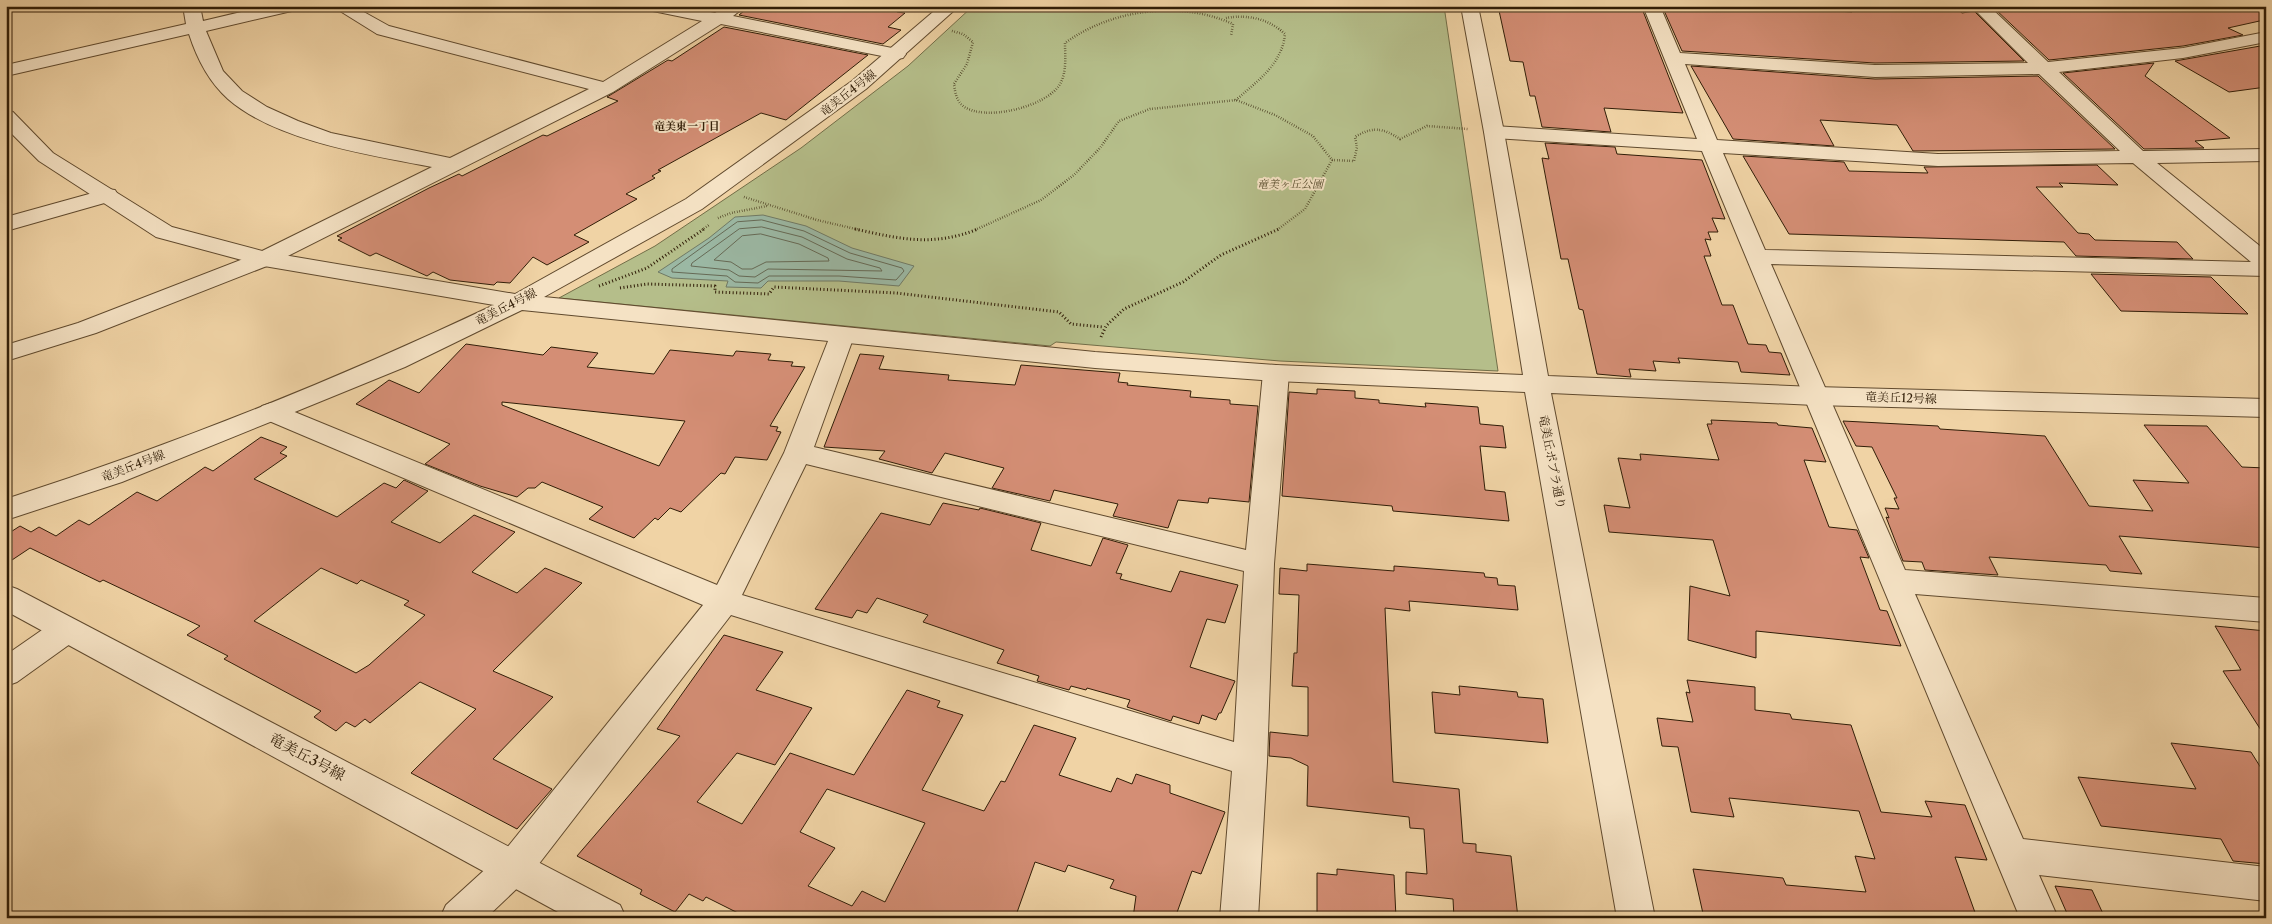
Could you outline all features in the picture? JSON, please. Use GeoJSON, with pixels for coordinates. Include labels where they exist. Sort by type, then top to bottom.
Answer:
{"type":"FeatureCollection","features":[{"type":"Feature","properties":{"kind":"street"},"geometry":{"type":"LineString","coordinates":[[191,6],[195,28],[216,74],[241,100],[274,119],[330,138],[453,165]]}},
{"type":"Feature","properties":{"kind":"street"},"geometry":{"type":"LineString","coordinates":[[6,71],[290,6]]}},
{"type":"Feature","properties":{"kind":"street"},"geometry":{"type":"LineString","coordinates":[[340,6],[383,30],[488,59],[606,88]]}},
{"type":"Feature","properties":{"kind":"street"},"geometry":{"type":"LineString","coordinates":[[654,6],[897,54]]}},
{"type":"Feature","properties":{"kind":"street"},"geometry":{"type":"LineString","coordinates":[[6,353],[87,328],[264,259],[606,88],[720,19],[738,6]]}},
{"type":"Feature","properties":{"kind":"street","name":"竜美丘4号線"},"geometry":{"type":"LineString","coordinates":[[6,510],[112,475],[271,412],[396,360],[519,302],[694,204],[816,118],[897,54],[951,6]]}},
{"type":"Feature","properties":{"kind":"street","name":"竜美丘ポプラ通り"},"geometry":{"type":"LineString","coordinates":[[1469,6],[1494,132],[1537,385],[1636,918]]}},
{"type":"Feature","properties":{"kind":"street"},"geometry":{"type":"LineString","coordinates":[[1651,6],[1712,147],[1815,396],[2039,918]]}},
{"type":"Feature","properties":{"kind":"street"},"geometry":{"type":"LineString","coordinates":[[1979,6],[2042,68],[2139,158],[2266,263]]}},
{"type":"Feature","properties":{"kind":"street"},"geometry":{"type":"LineString","coordinates":[[1672,58],[1875,71],[2042,68],[2183,53],[2266,38]]}},
{"type":"Feature","properties":{"kind":"street","name":"竜美丘12号線"},"geometry":{"type":"LineString","coordinates":[[6,116],[46,157],[164,232],[264,259],[519,302],[1095,360],[1276,373],[1815,396],[2266,408]]}},
{"type":"Feature","properties":{"kind":"street"},"geometry":{"type":"LineString","coordinates":[[1494,132],[1938,160],[2266,156]]}},
{"type":"Feature","properties":{"kind":"street"},"geometry":{"type":"LineString","coordinates":[[6,224],[107,195]]}},
{"type":"Feature","properties":{"kind":"street"},"geometry":{"type":"LineString","coordinates":[[1757,257],[2266,269]]}},
{"type":"Feature","properties":{"kind":"street"},"geometry":{"type":"LineString","coordinates":[[459,918],[515,866],[724,601],[798,453],[842,336]]}},
{"type":"Feature","properties":{"kind":"street"},"geometry":{"type":"LineString","coordinates":[[1239,918],[1250,762],[1259,564],[1276,373]]}},
{"type":"Feature","properties":{"kind":"street"},"geometry":{"type":"LineString","coordinates":[[271,412],[724,601],[1250,762]]}},
{"type":"Feature","properties":{"kind":"street"},"geometry":{"type":"LineString","coordinates":[[798,453],[1259,564]]}},
{"type":"Feature","properties":{"kind":"street"},"geometry":{"type":"LineString","coordinates":[[1894,581],[2266,610]]}},
{"type":"Feature","properties":{"kind":"street","name":"竜美丘3号線"},"geometry":{"type":"LineString","coordinates":[[6,597],[515,866],[607,918]]}},
{"type":"Feature","properties":{"kind":"street"},"geometry":{"type":"LineString","coordinates":[[6,673],[66,630]]}},
{"type":"Feature","properties":{"kind":"street"},"geometry":{"type":"LineString","coordinates":[[2013,855],[2266,884]]}},
{"type":"Feature","properties":{"kind":"path"},"geometry":{"type":"LineString","coordinates":[[929,27],[963,34],[973,42],[972,52],[966,69],[954,84],[956,97],[963,106],[977,111],[1008,112],[1036,104],[1056,90],[1066,69],[1065,43],[1078,33],[1123,13],[1149,8],[1198,11],[1226,18],[1246,16],[1279,27],[1285,34],[1285,45],[1278,59],[1236,100]]}},
{"type":"Feature","properties":{"kind":"path"},"geometry":{"type":"LineString","coordinates":[[1226,18],[1232,24],[1231,36]]}},
{"type":"Feature","properties":{"kind":"path"},"geometry":{"type":"LineString","coordinates":[[716,187],[817,220],[905,240],[932,242],[965,234],[1024,210],[1041,200],[1074,175],[1100,148],[1119,121],[1150,109],[1236,100],[1275,115],[1313,136],[1332,160],[1354,161],[1357,147],[1355,137],[1368,129],[1383,128],[1400,139],[1427,126],[1494,132]]}},
{"type":"Feature","properties":{"kind":"path"},"geometry":{"type":"LineString","coordinates":[[1095,360],[1103,327],[1123,310],[1183,282],[1218,257],[1276,230],[1299,215],[1318,190],[1325,169],[1332,160]]}},
{"type":"Feature","properties":{"kind":"path"},"geometry":{"type":"LineString","coordinates":[[617,289],[647,284],[715,286],[714,292],[769,294],[774,287],[896,294],[1059,312],[1071,324],[1103,327]]}},
{"type":"Feature","properties":{"kind":"path"},"geometry":{"type":"LineString","coordinates":[[597,290],[607,290]]}},
{"type":"Feature","properties":{"kind":"green space","name":"竜美ヶ丘公園"},"geometry":{"type":"Polygon","coordinates":[[[973,6],[1444,6],[1498,371],[1280,361],[1056,342],[1050,346],[559,298],[655,246],[801,148],[908,66],[973,6]]]}},
{"type":"Feature","properties":{"kind":"water"},"geometry":{"type":"Polygon","coordinates":[[[763,215],[806,226],[852,248],[914,266],[899,286],[839,281],[768,281],[761,288],[726,287],[728,281],[672,278],[658,272],[709,238],[735,217],[763,215]]]}},
{"type":"Feature","properties":{"kind":"building"},"geometry":{"type":"Polygon","coordinates":[[[750,6],[903,6],[897,12],[905,13],[888,27],[901,30],[883,44],[739,15],[750,6]]]}},
{"type":"Feature","properties":{"kind":"building"},"geometry":{"type":"Polygon","coordinates":[[[1498,6],[1641,6],[1683,113],[1604,108],[1611,132],[1542,127],[1535,96],[1530,96],[1523,62],[1510,61],[1498,6]]]}},
{"type":"Feature","properties":{"kind":"building"},"geometry":{"type":"Polygon","coordinates":[[[1662,6],[1759,6],[1852,12],[1846,6],[1953,6],[1962,13],[1974,11],[2024,61],[1875,63],[1682,51],[1662,6]]]}},
{"type":"Feature","properties":{"kind":"building"},"geometry":{"type":"Polygon","coordinates":[[[2003,6],[2263,6],[2264,20],[2228,28],[2243,35],[2183,46],[2049,60],[1994,8],[2003,6]]]}},
{"type":"Feature","properties":{"kind":"building"},"geometry":{"type":"Polygon","coordinates":[[[724,27],[868,55],[786,120],[761,113],[658,170],[661,171],[652,176],[655,178],[626,194],[637,199],[574,235],[589,242],[547,265],[533,257],[510,283],[497,282],[494,285],[450,280],[433,272],[427,276],[376,253],[370,256],[338,240],[342,238],[337,236],[429,188],[459,174],[462,176],[543,135],[547,136],[618,101],[607,97],[668,60],[672,61],[724,27]]]}},
{"type":"Feature","properties":{"kind":"building"},"geometry":{"type":"Polygon","coordinates":[[[2266,45],[2266,87],[2229,92],[2175,61],[2266,45]]]}},
{"type":"Feature","properties":{"kind":"building"},"geometry":{"type":"Polygon","coordinates":[[[2154,63],[2145,76],[2230,138],[2195,141],[2204,148],[2144,149],[2063,73],[2154,63]]]}},
{"type":"Feature","properties":{"kind":"building"},"geometry":{"type":"Polygon","coordinates":[[[1691,66],[1875,79],[2038,76],[2115,149],[1913,151],[1897,125],[1820,120],[1834,146],[1733,139],[1691,66]]]}},
{"type":"Feature","properties":{"kind":"building"},"geometry":{"type":"Polygon","coordinates":[[[1545,143],[1615,147],[1617,154],[1702,160],[1725,219],[1712,218],[1718,232],[1708,232],[1711,240],[1705,239],[1711,256],[1704,256],[1722,305],[1733,305],[1748,344],[1766,345],[1769,352],[1781,353],[1790,375],[1741,372],[1738,362],[1678,358],[1680,363],[1653,361],[1656,371],[1629,369],[1631,377],[1597,374],[1583,310],[1579,309],[1568,259],[1561,259],[1542,158],[1549,159],[1545,143]]]}},
{"type":"Feature","properties":{"kind":"building"},"geometry":{"type":"Polygon","coordinates":[[[1743,156],[1844,162],[1849,171],[1928,173],[1924,167],[2097,165],[2118,185],[2059,183],[2063,187],[2036,187],[2078,233],[2089,234],[2095,240],[2177,242],[2193,259],[2076,256],[2064,242],[1789,234],[1743,156]]]}},
{"type":"Feature","properties":{"kind":"building"},"geometry":{"type":"Polygon","coordinates":[[[2091,274],[2211,277],[2248,314],[2121,311],[2091,274]]]}},
{"type":"Feature","properties":{"kind":"building"},"geometry":{"type":"Polygon","coordinates":[[[466,344],[543,355],[551,347],[598,353],[587,367],[654,374],[670,350],[733,356],[736,351],[771,354],[768,360],[793,362],[791,366],[805,367],[770,426],[778,427],[776,431],[781,432],[767,460],[735,457],[725,474],[721,473],[681,512],[670,508],[658,520],[655,518],[634,538],[589,519],[603,507],[542,482],[535,488],[528,488],[517,497],[480,486],[425,464],[450,444],[356,404],[389,380],[419,393],[466,344]],[[502,402],[502,405],[659,466],[685,421],[502,402]]]}},
{"type":"Feature","properties":{"kind":"building"},"geometry":{"type":"Polygon","coordinates":[[[860,354],[884,356],[879,369],[949,375],[948,380],[1015,385],[1021,365],[1120,373],[1118,382],[1128,383],[1127,385],[1191,391],[1190,397],[1230,400],[1230,404],[1258,406],[1249,502],[1209,498],[1208,503],[1178,500],[1168,528],[1113,516],[1118,504],[1054,490],[1050,501],[992,488],[1004,468],[945,453],[932,473],[879,459],[885,451],[824,447],[860,354]]]}},
{"type":"Feature","properties":{"kind":"building"},"geometry":{"type":"Polygon","coordinates":[[[1317,389],[1355,391],[1355,398],[1379,400],[1379,403],[1426,407],[1425,403],[1478,407],[1480,424],[1503,426],[1506,448],[1480,446],[1485,490],[1505,492],[1509,521],[1393,511],[1392,506],[1282,496],[1289,392],[1317,394],[1317,389]]]}},
{"type":"Feature","properties":{"kind":"building"},"geometry":{"type":"Polygon","coordinates":[[[1711,420],[1777,423],[1778,425],[1812,428],[1826,462],[1804,460],[1829,527],[1857,530],[1869,558],[1860,557],[1880,610],[1887,611],[1901,646],[1756,631],[1756,658],[1688,640],[1690,586],[1730,596],[1713,540],[1609,532],[1604,505],[1630,508],[1618,458],[1641,460],[1640,454],[1719,460],[1707,424],[1712,424],[1711,420]]]}},
{"type":"Feature","properties":{"kind":"building"},"geometry":{"type":"Polygon","coordinates":[[[1843,421],[1938,426],[1940,429],[2045,436],[2089,506],[2153,511],[2133,480],[2189,483],[2144,425],[2207,426],[2242,467],[2266,468],[2266,548],[2119,536],[2142,574],[2110,571],[2106,565],[1989,557],[1998,575],[1925,570],[1922,562],[1903,561],[1886,517],[1889,518],[1885,508],[1899,509],[1894,498],[1897,498],[1872,447],[1856,446],[1843,421]]]}},
{"type":"Feature","properties":{"kind":"building"},"geometry":{"type":"Polygon","coordinates":[[[261,437],[287,447],[280,453],[287,456],[254,479],[337,517],[384,483],[396,488],[404,480],[428,491],[391,522],[440,543],[474,515],[515,532],[472,572],[517,593],[545,568],[582,583],[493,671],[553,697],[493,759],[552,789],[517,829],[411,773],[476,709],[420,682],[370,723],[365,719],[355,727],[346,722],[336,731],[314,717],[321,711],[224,659],[228,656],[187,635],[200,626],[103,580],[100,582],[30,548],[6,564],[6,535],[20,526],[31,532],[39,527],[56,536],[79,520],[89,525],[137,492],[157,501],[205,467],[213,471],[261,437]],[[321,568],[254,621],[356,673],[369,665],[425,615],[404,605],[409,601],[361,580],[357,584],[321,568]]]}},
{"type":"Feature","properties":{"kind":"building"},"geometry":{"type":"Polygon","coordinates":[[[943,503],[979,510],[980,508],[1041,523],[1031,550],[1091,566],[1103,538],[1128,545],[1116,573],[1122,574],[1120,579],[1171,592],[1180,571],[1238,585],[1225,623],[1207,619],[1190,667],[1235,681],[1216,720],[1202,715],[1199,724],[1173,716],[1171,721],[1127,707],[1130,700],[1087,688],[1086,690],[1071,686],[1069,690],[1037,681],[1039,676],[997,663],[1004,650],[923,622],[928,615],[877,598],[867,613],[857,610],[852,618],[815,609],[881,513],[930,525],[943,503]]]}},
{"type":"Feature","properties":{"kind":"building"},"geometry":{"type":"Polygon","coordinates":[[[1307,564],[1394,571],[1394,566],[1484,573],[1485,577],[1497,578],[1498,585],[1515,586],[1518,610],[1409,601],[1410,611],[1385,608],[1393,782],[1459,789],[1463,843],[1476,844],[1476,852],[1511,856],[1518,918],[1454,918],[1453,899],[1406,894],[1406,872],[1427,874],[1424,829],[1410,828],[1409,817],[1307,806],[1308,766],[1291,758],[1269,756],[1270,732],[1308,736],[1308,687],[1292,686],[1294,653],[1297,653],[1299,595],[1279,594],[1280,568],[1307,571],[1307,564]]]}},
{"type":"Feature","properties":{"kind":"building"},"geometry":{"type":"Polygon","coordinates":[[[2215,626],[2266,631],[2266,738],[2223,671],[2241,670],[2215,626]]]}},
{"type":"Feature","properties":{"kind":"building"},"geometry":{"type":"Polygon","coordinates":[[[724,635],[783,652],[756,690],[812,708],[775,765],[737,753],[697,802],[742,824],[790,753],[854,775],[907,690],[940,701],[937,707],[963,715],[922,790],[984,811],[1001,781],[1005,782],[1034,725],[1076,738],[1059,775],[1111,792],[1117,778],[1132,784],[1136,774],[1170,785],[1170,793],[1225,812],[1201,874],[1192,871],[1175,918],[1133,918],[1136,896],[1110,888],[1114,880],[1068,865],[1065,872],[1035,862],[1015,918],[748,918],[706,897],[703,901],[689,894],[675,912],[640,894],[642,890],[577,856],[680,736],[657,729],[724,635]],[[827,789],[800,832],[835,848],[808,886],[852,906],[862,891],[885,902],[925,823],[827,789]]]}},
{"type":"Feature","properties":{"kind":"building"},"geometry":{"type":"Polygon","coordinates":[[[1687,680],[1755,687],[1755,710],[1790,714],[1792,719],[1851,725],[1881,812],[1932,817],[1925,801],[1965,805],[1987,860],[1955,857],[1977,918],[1704,918],[1693,869],[1783,878],[1786,885],[1866,892],[1855,856],[1875,859],[1859,811],[1729,798],[1734,817],[1691,812],[1678,747],[1662,746],[1657,718],[1693,722],[1686,692],[1690,693],[1687,680]]]}},
{"type":"Feature","properties":{"kind":"building"},"geometry":{"type":"Polygon","coordinates":[[[1459,686],[1517,692],[1518,697],[1543,699],[1548,743],[1435,733],[1432,692],[1460,695],[1459,686]]]}},
{"type":"Feature","properties":{"kind":"building"},"geometry":{"type":"Polygon","coordinates":[[[2171,743],[2251,752],[2266,776],[2266,864],[2233,861],[2221,839],[2101,826],[2078,777],[2196,789],[2171,743]]]}},
{"type":"Feature","properties":{"kind":"building"},"geometry":{"type":"Polygon","coordinates":[[[1337,869],[1394,875],[1396,918],[1317,918],[1317,873],[1337,875],[1337,869]]]}},
{"type":"Feature","properties":{"kind":"building"},"geometry":{"type":"Polygon","coordinates":[[[2055,886],[2092,890],[2105,918],[2069,918],[2055,886]]]}},
{"type":"Feature","properties":{"kind":"district","name":"竜美東一丁目"},"geometry":{"type":"Point","coordinates":[687,126]}}]}
